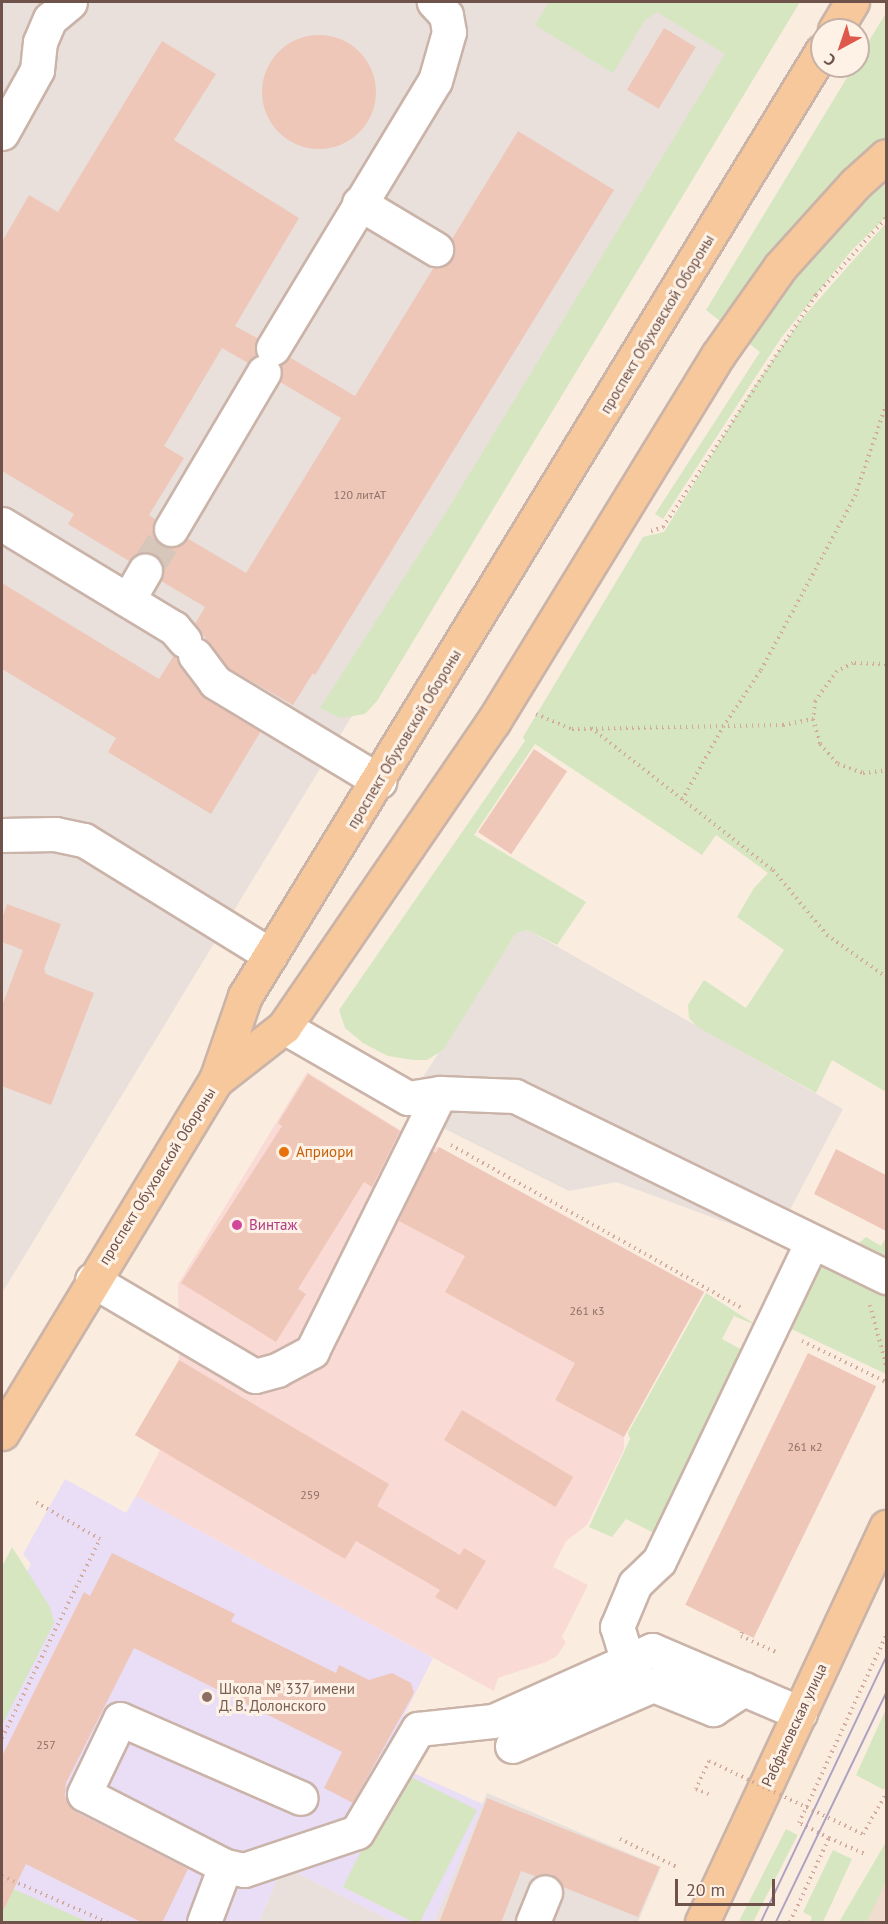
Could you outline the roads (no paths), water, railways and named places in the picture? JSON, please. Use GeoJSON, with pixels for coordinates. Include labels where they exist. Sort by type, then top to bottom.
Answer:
{"type":"FeatureCollection","features":[{"type":"Feature","properties":{"kind":"main road"},"geometry":{"type":"LineString","coordinates":[[842,18],[852,2]]}},
{"type":"Feature","properties":{"kind":"main road","name":"проспект Обуховской Обороны"},"geometry":{"type":"LineString","coordinates":[[2,1433],[92,1280],[216,1080],[245,996],[379,781],[810,71]]}},
{"type":"Feature","properties":{"kind":"main road"},"geometry":{"type":"LineString","coordinates":[[216,1080],[284,1027],[493,722],[718,355],[780,267],[856,183],[886,156]]}},
{"type":"Feature","properties":{"kind":"main road","name":"Рабфаковская улица"},"geometry":{"type":"LineString","coordinates":[[702,1923],[886,1527]]}},
{"type":"Feature","properties":{"kind":"lane"},"geometry":{"type":"LineString","coordinates":[[2,133],[37,70],[40,42],[50,19],[70,2]]}},
{"type":"Feature","properties":{"kind":"lane"},"geometry":{"type":"LineString","coordinates":[[171,529],[359,203],[435,81],[449,32],[446,15],[434,2]]}},
{"type":"Feature","properties":{"kind":"lane"},"geometry":{"type":"LineString","coordinates":[[359,203],[436,249]]}},
{"type":"Feature","properties":{"kind":"lane"},"geometry":{"type":"LineString","coordinates":[[2,524],[174,628],[215,682],[379,781]]}},
{"type":"Feature","properties":{"kind":"lane"},"geometry":{"type":"LineString","coordinates":[[128,600],[145,571]]}},
{"type":"Feature","properties":{"kind":"lane"},"geometry":{"type":"LineString","coordinates":[[2,836],[55,834],[84,840],[270,956]]}},
{"type":"Feature","properties":{"kind":"lane"},"geometry":{"type":"LineString","coordinates":[[284,1027],[408,1098],[440,1093],[514,1096],[886,1277]]}},
{"type":"Feature","properties":{"kind":"lane"},"geometry":{"type":"LineString","coordinates":[[92,1280],[255,1376],[277,1370],[312,1350],[348,1272],[424,1130],[440,1093]]}},
{"type":"Feature","properties":{"kind":"lane"},"geometry":{"type":"LineString","coordinates":[[627,1659],[617,1627],[635,1584],[659,1561],[812,1242]]}},
{"type":"Feature","properties":{"kind":"lane"},"geometry":{"type":"LineString","coordinates":[[301,1798],[120,1719],[84,1794],[225,1866],[243,1870],[357,1832],[418,1729],[493,1721],[627,1659],[652,1650],[800,1713]]}},
{"type":"Feature","properties":{"kind":"lane"},"geometry":{"type":"LineString","coordinates":[[512,1746],[652,1685],[713,1709],[744,1689]]}},
{"type":"Feature","properties":{"kind":"lane"},"geometry":{"type":"LineString","coordinates":[[204,1923],[225,1866]]}},
{"type":"Feature","properties":{"kind":"lane"},"geometry":{"type":"LineString","coordinates":[[533,1923],[545,1892]]}},
{"type":"Feature","properties":{"kind":"tunnel"},"geometry":{"type":"LineString","coordinates":[[145,571],[171,529]]}},
{"type":"Feature","properties":{"kind":"tram line"},"geometry":{"type":"LineString","coordinates":[[761,1922],[886,1658]]}},
{"type":"Feature","properties":{"kind":"tram line"},"geometry":{"type":"LineString","coordinates":[[776,1922],[886,1693]]}},
{"type":"Feature","properties":{"kind":"place","name":"Априори"},"geometry":{"type":"Point","coordinates":[284,1152]}},
{"type":"Feature","properties":{"kind":"place","name":"Винтаж"},"geometry":{"type":"Point","coordinates":[237,1225]}},
{"type":"Feature","properties":{"kind":"place","name":"Школа № 337 имени Д. В. Долонского"},"geometry":{"type":"Point","coordinates":[207,1697]}}]}
